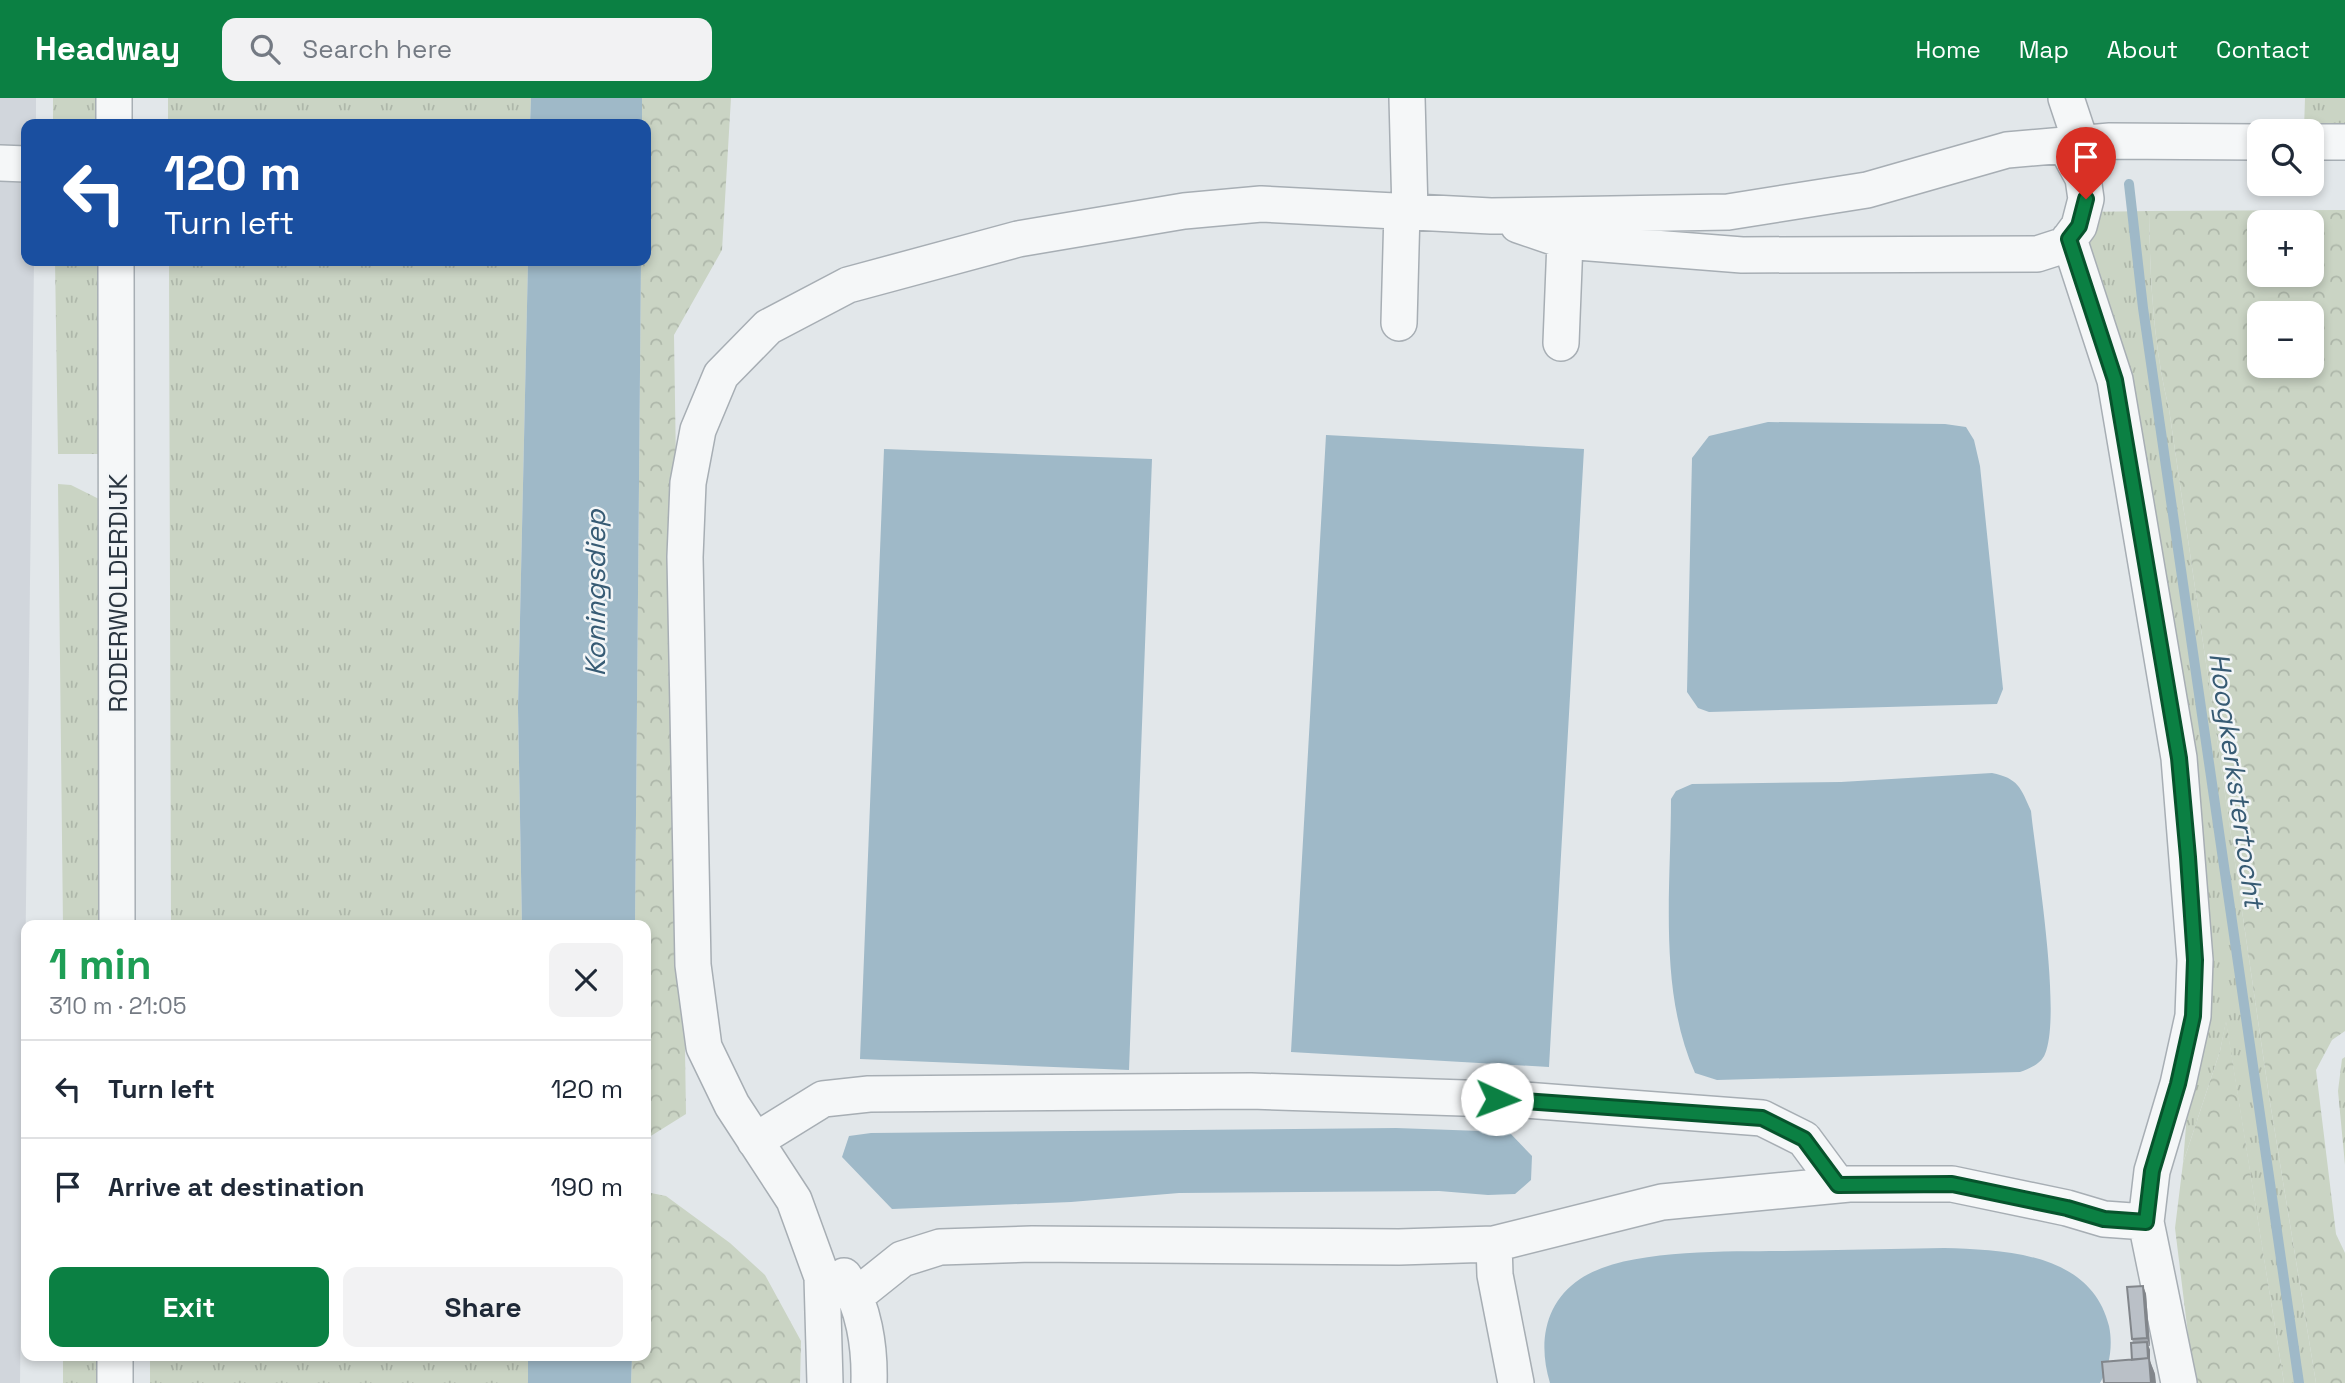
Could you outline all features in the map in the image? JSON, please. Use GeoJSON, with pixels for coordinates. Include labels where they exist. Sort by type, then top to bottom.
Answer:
{"type":"FeatureCollection","features":[{"type":"Feature","properties":{"kind":"street"},"geometry":{"type":"LineString","coordinates":[[114,98],[114,119]]}},
{"type":"Feature","properties":{"kind":"street"},"geometry":{"type":"LineString","coordinates":[[1399,323],[1406,212],[1407,98]]}},
{"type":"Feature","properties":{"kind":"street"},"geometry":{"type":"LineString","coordinates":[[1491,216],[1564,241],[1742,256],[2036,254],[2065,244],[2079,226],[2086,199],[2066,98]]}},
{"type":"Feature","properties":{"kind":"street"},"geometry":{"type":"LineString","coordinates":[[825,1383],[822,1277],[794,1200],[732,1104],[704,1047],[693,965],[685,557],[688,483],[698,430],[720,375],[768,327],[848,285],[1018,239],[1184,211],[1261,204],[1491,216],[1728,212],[1867,190],[2007,150],[2073,144],[2247,142]]}},
{"type":"Feature","properties":{"kind":"street"},"geometry":{"type":"LineString","coordinates":[[2324,142],[2345,142]]}},
{"type":"Feature","properties":{"kind":"street"},"geometry":{"type":"LineString","coordinates":[[0,163],[21,164]]}},
{"type":"Feature","properties":{"kind":"street"},"geometry":{"type":"LineString","coordinates":[[2069,239],[2115,380],[2179,758],[2195,960],[2193,1016],[2178,1084],[2152,1171],[2146,1222],[2179,1383]]}},
{"type":"Feature","properties":{"kind":"street"},"geometry":{"type":"LineString","coordinates":[[1561,343],[1564,241]]}},
{"type":"Feature","properties":{"kind":"street","name":"RODERWOLDERDIJK"},"geometry":{"type":"LineString","coordinates":[[116,266],[117,920]]}},
{"type":"Feature","properties":{"kind":"street"},"geometry":{"type":"LineString","coordinates":[[755,1141],[823,1099],[869,1094],[1251,1091],[1524,1100],[1762,1118],[1804,1139],[1838,1185]]}},
{"type":"Feature","properties":{"kind":"street"},"geometry":{"type":"LineString","coordinates":[[857,1295],[902,1259],[940,1247],[1032,1244],[1399,1247],[1494,1244],[1662,1202],[1838,1185],[1952,1184],[2067,1208],[2104,1219],[2146,1222]]}},
{"type":"Feature","properties":{"kind":"street"},"geometry":{"type":"LineString","coordinates":[[804,1229],[831,1256],[857,1295],[870,1360],[869,1383]]}},
{"type":"Feature","properties":{"kind":"street"},"geometry":{"type":"LineString","coordinates":[[1494,1244],[1495,1275],[1516,1383]]}},
{"type":"Feature","properties":{"kind":"street"},"geometry":{"type":"LineString","coordinates":[[115,1361],[115,1383]]}},
{"type":"Feature","properties":{"kind":"shaded area"},"geometry":{"type":"Polygon","coordinates":[[[0,98],[36,98],[36,119],[21,119],[21,266],[34,266],[26,920],[21,920],[20,1383],[0,1383],[0,98]]]}},
{"type":"Feature","properties":{"kind":"green space"},"geometry":{"type":"Polygon","coordinates":[[[53,98],[95,98],[95,119],[53,119],[53,98]]]}},
{"type":"Feature","properties":{"kind":"green space"},"geometry":{"type":"Polygon","coordinates":[[[168,98],[531,98],[530,119],[168,119],[168,98]]]}},
{"type":"Feature","properties":{"kind":"green space"},"geometry":{"type":"Polygon","coordinates":[[[642,98],[731,98],[722,250],[674,335],[686,1114],[651,1136],[651,920],[635,920],[641,266],[651,266],[651,119],[642,119],[642,98]]]}},
{"type":"Feature","properties":{"kind":"green space"},"geometry":{"type":"Polygon","coordinates":[[[2305,98],[2345,98],[2345,127],[2324,128],[2324,119],[2304,119],[2305,98]]]}},
{"type":"Feature","properties":{"kind":"green space"},"geometry":{"type":"Polygon","coordinates":[[[2247,210],[2247,287],[2324,287],[2324,210],[2345,210],[2345,1031],[2332,1040],[2316,1070],[2336,1234],[2345,1253],[2345,1383],[2316,1383],[2269,1096],[2169,409],[2159,360],[2149,211],[2247,210]]]}},
{"type":"Feature","properties":{"kind":"green space"},"geometry":{"type":"Polygon","coordinates":[[[2149,211],[2159,360],[2169,409],[2269,1096],[2316,1383],[2284,1383],[2226,1022],[2220,1051],[2183,1163],[2189,1089],[2198,839],[2192,726],[2153,498],[2125,366],[2099,307],[2083,212],[2149,211]]]}},
{"type":"Feature","properties":{"kind":"green space"},"geometry":{"type":"Polygon","coordinates":[[[55,266],[97,266],[100,454],[58,454],[55,266]]]}},
{"type":"Feature","properties":{"kind":"green space"},"geometry":{"type":"Polygon","coordinates":[[[169,266],[528,266],[518,708],[522,920],[171,920],[169,266]]]}},
{"type":"Feature","properties":{"kind":"green space"},"geometry":{"type":"Polygon","coordinates":[[[58,484],[71,485],[101,500],[105,920],[63,920],[58,484]]]}},
{"type":"Feature","properties":{"kind":"green space"},"geometry":{"type":"Polygon","coordinates":[[[2226,1020],[2284,1383],[2194,1383],[2175,1228],[2183,1163],[2220,1051],[2226,1020]]]}},
{"type":"Feature","properties":{"kind":"green space"},"geometry":{"type":"Polygon","coordinates":[[[2345,1057],[2345,1165],[2338,1091],[2342,1059],[2345,1057]]]}},
{"type":"Feature","properties":{"kind":"green space"},"geometry":{"type":"Polygon","coordinates":[[[651,1193],[666,1196],[730,1243],[765,1275],[801,1341],[800,1383],[631,1383],[632,1361],[651,1361],[651,1193]]]}},
{"type":"Feature","properties":{"kind":"green space"},"geometry":{"type":"Polygon","coordinates":[[[63,1361],[105,1361],[105,1383],[63,1383],[63,1361]]]}},
{"type":"Feature","properties":{"kind":"green space"},"geometry":{"type":"Polygon","coordinates":[[[150,1361],[528,1361],[528,1383],[150,1383],[150,1361]]]}},
{"type":"Feature","properties":{"kind":"water"},"geometry":{"type":"Polygon","coordinates":[[[531,98],[642,98],[642,119],[530,119],[531,98]]]}},
{"type":"Feature","properties":{"kind":"water","name":"Koningsdiep"},"geometry":{"type":"Polygon","coordinates":[[[528,266],[641,266],[635,920],[522,920],[518,708],[528,266]]]}},
{"type":"Feature","properties":{"kind":"water"},"geometry":{"type":"Polygon","coordinates":[[[1768,422],[1945,424],[1966,427],[1974,440],[1980,466],[2003,689],[1997,704],[1709,712],[1698,708],[1687,692],[1692,458],[1709,436],[1768,422]]]}},
{"type":"Feature","properties":{"kind":"water"},"geometry":{"type":"Polygon","coordinates":[[[1326,435],[1584,449],[1549,1067],[1291,1052],[1326,435]]]}},
{"type":"Feature","properties":{"kind":"water"},"geometry":{"type":"Polygon","coordinates":[[[884,449],[1152,459],[1129,1070],[860,1059],[884,449]]]}},
{"type":"Feature","properties":{"kind":"water"},"geometry":{"type":"Polygon","coordinates":[[[1992,773],[2008,778],[2018,785],[2031,811],[2046,936],[2051,1006],[2049,1034],[2041,1060],[2020,1072],[1717,1080],[1695,1073],[1683,1041],[1671,973],[1671,799],[1676,791],[1692,784],[1841,782],[1992,773]]]}},
{"type":"Feature","properties":{"kind":"water"},"geometry":{"type":"Polygon","coordinates":[[[1396,1128],[1509,1132],[1532,1156],[1531,1180],[1515,1194],[1439,1191],[1179,1193],[1071,1202],[892,1209],[842,1157],[849,1136],[871,1133],[1396,1128]]]}},
{"type":"Feature","properties":{"kind":"water"},"geometry":{"type":"Polygon","coordinates":[[[1944,1248],[2019,1254],[2043,1260],[2084,1283],[2099,1302],[2109,1326],[2111,1348],[2100,1383],[1550,1383],[1546,1368],[1545,1339],[1552,1312],[1568,1289],[1580,1279],[1600,1269],[1650,1257],[1679,1254],[1944,1248]]]}},
{"type":"Feature","properties":{"kind":"water"},"geometry":{"type":"Polygon","coordinates":[[[528,1361],[632,1361],[631,1383],[528,1383],[528,1361]]]}},
{"type":"Feature","properties":{"kind":"building"},"geometry":{"type":"Polygon","coordinates":[[[2143,1286],[2147,1338],[2132,1339],[2127,1287],[2143,1286]]]}},
{"type":"Feature","properties":{"kind":"building"},"geometry":{"type":"Polygon","coordinates":[[[2147,1342],[2148,1358],[2132,1360],[2131,1343],[2147,1342]]]}},
{"type":"Feature","properties":{"kind":"building"},"geometry":{"type":"Polygon","coordinates":[[[2149,1358],[2151,1383],[2104,1383],[2102,1362],[2149,1358]]]}},
{"type":"Feature","properties":{"kind":"waterway","name":"Hoogkerkstertocht"},"geometry":{"type":"LineString","coordinates":[[2129,184],[2143,308],[2299,1383]]}},
{"type":"Feature","properties":{"kind":"route"},"geometry":{"type":"LineString","coordinates":[[1497,1099],[1762,1118],[1804,1139],[1838,1185],[1952,1184],[2067,1208],[2104,1219],[2146,1222],[2152,1171],[2178,1084],[2193,1016],[2195,960],[2179,758],[2135,488],[2115,380],[2083,274],[2069,239],[2079,226],[2086,199]]}}]}
